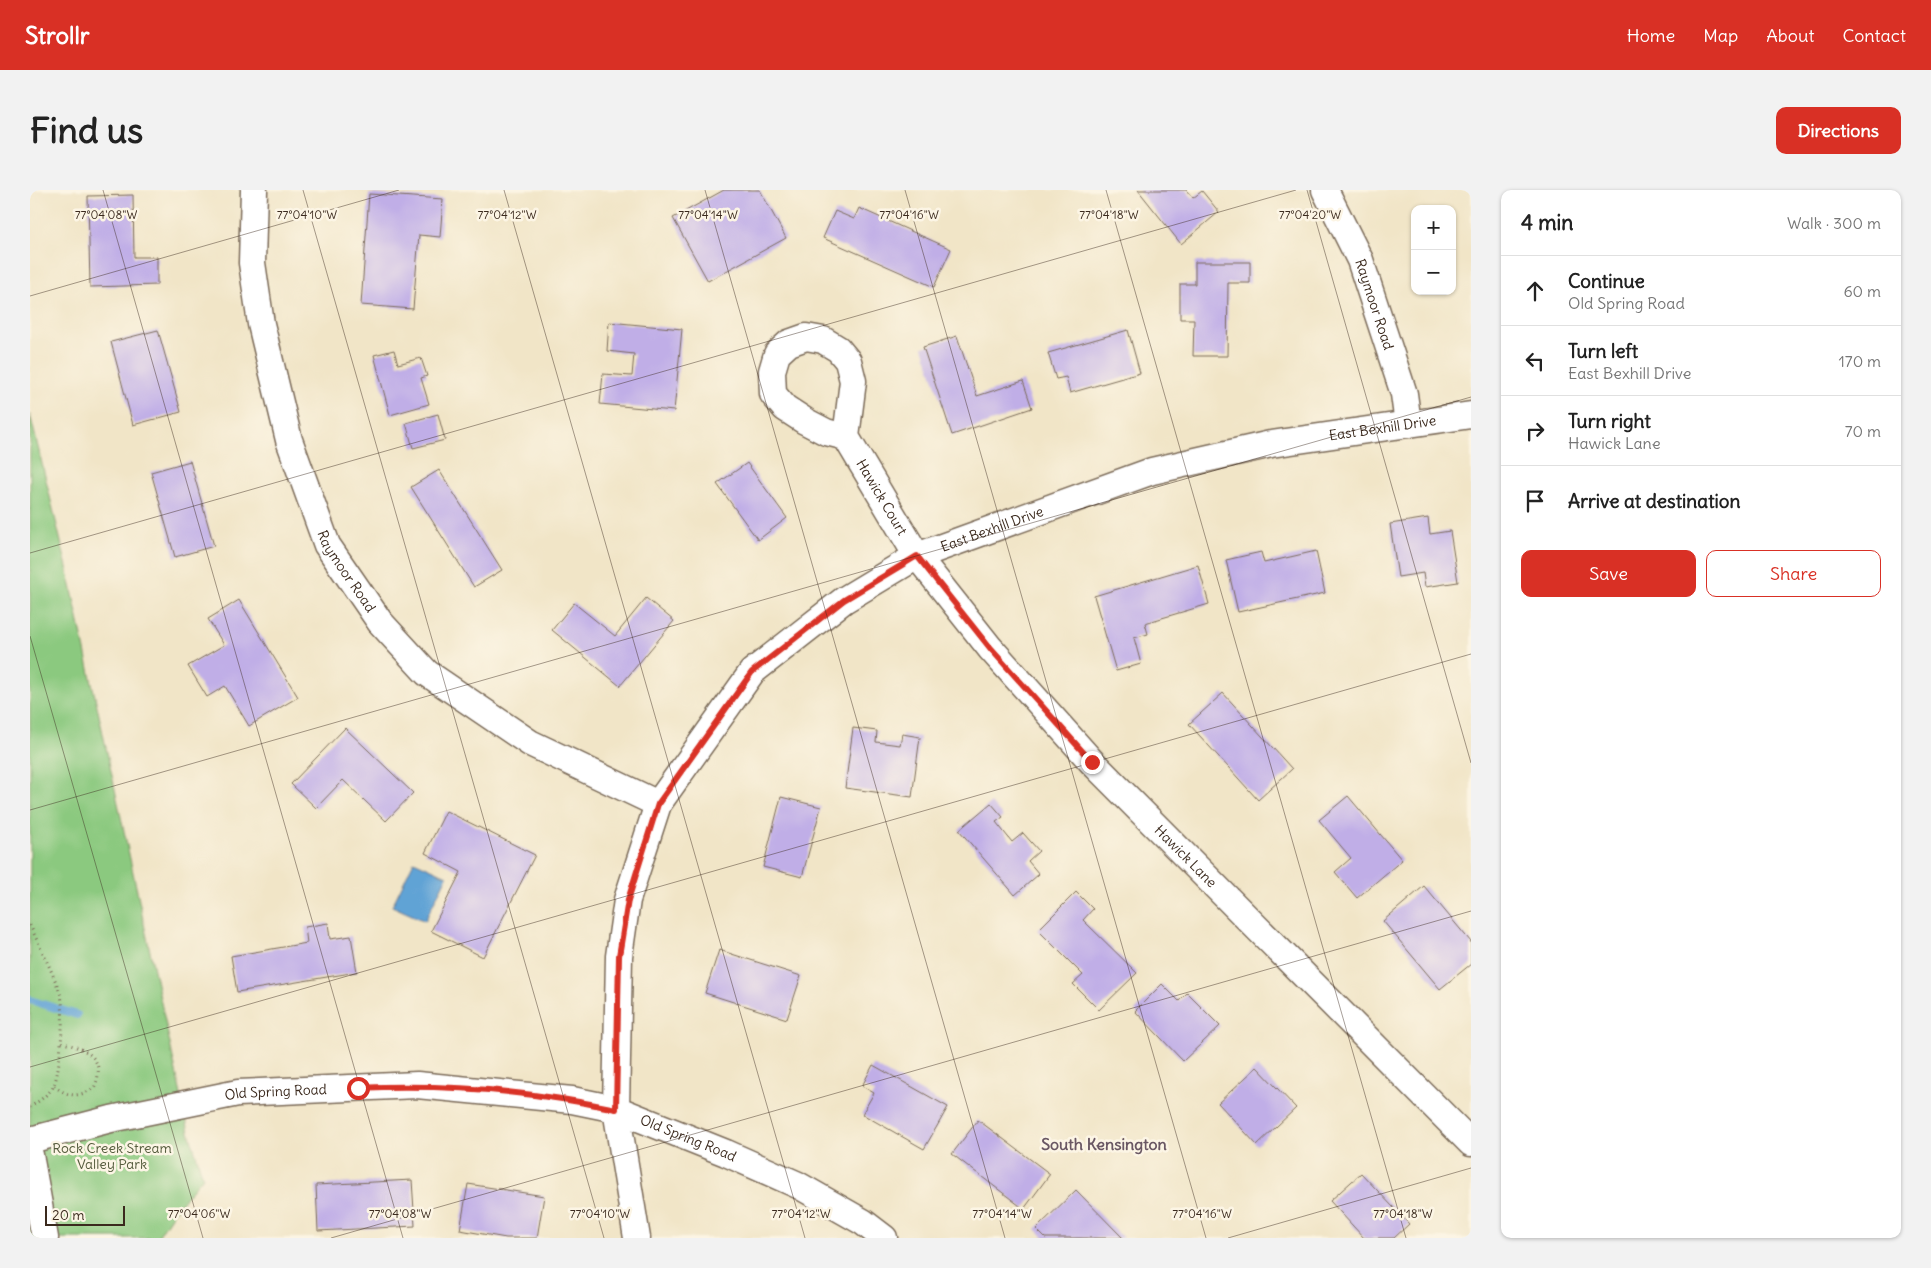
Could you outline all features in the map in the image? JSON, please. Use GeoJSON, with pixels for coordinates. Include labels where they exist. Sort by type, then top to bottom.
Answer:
{"type":"FeatureCollection","features":[{"type":"Feature","properties":{"kind":"street","name":"Raymoor Road"},"geometry":{"type":"LineString","coordinates":[[254,190],[252,263],[261,324],[289,440],[327,545],[380,622],[427,673],[530,743],[658,804]]}},
{"type":"Feature","properties":{"kind":"street","name":"Raymoor Road"},"geometry":{"type":"LineString","coordinates":[[1325,190],[1360,260],[1404,394],[1408,424]]}},
{"type":"Feature","properties":{"kind":"street","name":"East Bexhill Drive"},"geometry":{"type":"LineString","coordinates":[[637,1238],[616,1109],[620,949],[628,900],[658,804],[752,672],[844,600],[917,556],[1152,471],[1271,444],[1471,415]]}},
{"type":"Feature","properties":{"kind":"street","name":"Hawick Court"},"geometry":{"type":"LineString","coordinates":[[846,437],[917,556]]}},
{"type":"Feature","properties":{"kind":"street","name":"Hawick Lane"},"geometry":{"type":"LineString","coordinates":[[917,556],[990,648],[1092,762],[1471,1143]]}},
{"type":"Feature","properties":{"kind":"street","name":"Old Spring Road"},"geometry":{"type":"LineString","coordinates":[[30,1140],[111,1119],[238,1093],[417,1085],[572,1100],[616,1109],[700,1142],[798,1185],[863,1222],[884,1238]]}},
{"type":"Feature","properties":{"kind":"street"},"geometry":{"type":"LineString","coordinates":[[30,1155],[45,1238]]}},
{"type":"Feature","properties":{"kind":"path"},"geometry":{"type":"LineString","coordinates":[[30,925],[61,997],[63,1020],[59,1042],[58,1072],[54,1086],[46,1097],[30,1107]]}},
{"type":"Feature","properties":{"kind":"path"},"geometry":{"type":"LineString","coordinates":[[54,1086],[66,1095],[74,1096],[94,1088],[100,1075],[98,1064],[89,1055],[77,1046],[59,1042]]}},
{"type":"Feature","properties":{"kind":"green space","name":"Rock Creek Stream Valley Park"},"geometry":{"type":"Polygon","coordinates":[[[30,414],[67,567],[189,1132],[203,1177],[178,1206],[157,1238],[30,1238],[30,414]]]}},
{"type":"Feature","properties":{"kind":"water"},"geometry":{"type":"Polygon","coordinates":[[[414,861],[447,876],[425,921],[392,906],[414,861]]]}},
{"type":"Feature","properties":{"kind":"building"},"geometry":{"type":"Polygon","coordinates":[[[724,190],[760,190],[786,238],[708,281],[673,218],[724,190]]]}},
{"type":"Feature","properties":{"kind":"building"},"geometry":{"type":"Polygon","coordinates":[[[1138,190],[1186,190],[1193,198],[1202,191],[1219,212],[1181,244],[1138,190]]]}},
{"type":"Feature","properties":{"kind":"building"},"geometry":{"type":"Polygon","coordinates":[[[369,194],[443,199],[440,237],[419,235],[413,309],[361,305],[369,194]]]}},
{"type":"Feature","properties":{"kind":"building"},"geometry":{"type":"Polygon","coordinates":[[[133,195],[134,257],[157,257],[157,285],[90,287],[88,196],[133,195]]]}},
{"type":"Feature","properties":{"kind":"building"},"geometry":{"type":"Polygon","coordinates":[[[859,208],[951,249],[934,287],[823,238],[835,211],[854,219],[859,208]]]}},
{"type":"Feature","properties":{"kind":"building"},"geometry":{"type":"Polygon","coordinates":[[[1195,262],[1250,262],[1250,283],[1228,283],[1227,356],[1193,356],[1194,319],[1180,319],[1180,284],[1195,284],[1195,262]]]}},
{"type":"Feature","properties":{"kind":"building"},"geometry":{"type":"Polygon","coordinates":[[[609,322],[682,329],[674,411],[600,404],[603,374],[632,376],[634,354],[607,351],[609,322]]]}},
{"type":"Feature","properties":{"kind":"building"},"geometry":{"type":"Polygon","coordinates":[[[158,330],[181,412],[133,425],[111,342],[158,330]]]}},
{"type":"Feature","properties":{"kind":"building"},"geometry":{"type":"Polygon","coordinates":[[[1128,330],[1140,373],[1070,393],[1066,377],[1056,379],[1048,353],[1128,330]]]}},
{"type":"Feature","properties":{"kind":"building"},"geometry":{"type":"Polygon","coordinates":[[[957,336],[977,396],[1023,381],[1032,408],[952,435],[923,347],[957,336]]]}},
{"type":"Feature","properties":{"kind":"building"},"geometry":{"type":"Polygon","coordinates":[[[394,350],[398,364],[421,358],[427,376],[421,378],[429,404],[390,415],[374,355],[394,350]]]}},
{"type":"Feature","properties":{"kind":"building"},"geometry":{"type":"Polygon","coordinates":[[[438,414],[445,440],[413,448],[406,423],[438,414]]]}},
{"type":"Feature","properties":{"kind":"building"},"geometry":{"type":"Polygon","coordinates":[[[190,461],[214,546],[175,557],[151,472],[190,461]]]}},
{"type":"Feature","properties":{"kind":"building"},"geometry":{"type":"Polygon","coordinates":[[[747,463],[787,518],[758,540],[717,484],[747,463]]]}},
{"type":"Feature","properties":{"kind":"building"},"geometry":{"type":"Polygon","coordinates":[[[439,470],[502,570],[474,587],[411,487],[439,470]]]}},
{"type":"Feature","properties":{"kind":"building"},"geometry":{"type":"Polygon","coordinates":[[[1428,518],[1430,534],[1450,531],[1458,582],[1425,587],[1423,573],[1398,577],[1390,524],[1428,518]]]}},
{"type":"Feature","properties":{"kind":"building"},"geometry":{"type":"Polygon","coordinates":[[[1316,551],[1325,593],[1238,612],[1226,560],[1261,552],[1264,563],[1316,551]]]}},
{"type":"Feature","properties":{"kind":"building"},"geometry":{"type":"Polygon","coordinates":[[[1198,565],[1209,604],[1145,623],[1148,634],[1134,638],[1141,664],[1116,671],[1094,596],[1198,565]]]}},
{"type":"Feature","properties":{"kind":"building"},"geometry":{"type":"Polygon","coordinates":[[[646,598],[674,621],[620,686],[552,630],[574,603],[615,636],[646,598]]]}},
{"type":"Feature","properties":{"kind":"building"},"geometry":{"type":"Polygon","coordinates":[[[239,600],[298,697],[249,726],[225,686],[207,697],[188,666],[224,645],[208,619],[239,600]]]}},
{"type":"Feature","properties":{"kind":"building"},"geometry":{"type":"Polygon","coordinates":[[[1223,693],[1292,769],[1258,800],[1189,724],[1223,693]]]}},
{"type":"Feature","properties":{"kind":"building"},"geometry":{"type":"Polygon","coordinates":[[[345,728],[413,793],[386,821],[343,780],[316,808],[291,784],[345,728]]]}},
{"type":"Feature","properties":{"kind":"building"},"geometry":{"type":"Polygon","coordinates":[[[853,728],[877,731],[876,742],[900,745],[902,734],[920,737],[912,797],[845,788],[853,728]]]}},
{"type":"Feature","properties":{"kind":"building"},"geometry":{"type":"Polygon","coordinates":[[[1348,796],[1402,860],[1357,898],[1335,872],[1351,858],[1319,820],[1348,796]]]}},
{"type":"Feature","properties":{"kind":"building"},"geometry":{"type":"Polygon","coordinates":[[[781,797],[821,807],[802,877],[763,867],[781,797]]]}},
{"type":"Feature","properties":{"kind":"building"},"geometry":{"type":"Polygon","coordinates":[[[991,803],[1003,817],[996,822],[1012,842],[1023,833],[1039,851],[1028,861],[1039,874],[1015,895],[959,830],[991,803]]]}},
{"type":"Feature","properties":{"kind":"building"},"geometry":{"type":"Polygon","coordinates":[[[446,811],[535,855],[483,957],[431,931],[461,872],[425,853],[446,811]]]}},
{"type":"Feature","properties":{"kind":"building"},"geometry":{"type":"Polygon","coordinates":[[[1424,886],[1471,942],[1471,964],[1440,989],[1383,921],[1424,886]]]}},
{"type":"Feature","properties":{"kind":"building"},"geometry":{"type":"Polygon","coordinates":[[[1076,892],[1093,909],[1083,920],[1137,973],[1099,1010],[1073,984],[1083,975],[1038,930],[1076,892]]]}},
{"type":"Feature","properties":{"kind":"building"},"geometry":{"type":"Polygon","coordinates":[[[328,923],[330,939],[351,936],[357,972],[237,992],[231,956],[307,943],[305,927],[328,923]]]}},
{"type":"Feature","properties":{"kind":"building"},"geometry":{"type":"Polygon","coordinates":[[[719,950],[801,976],[787,1019],[705,993],[719,950]]]}},
{"type":"Feature","properties":{"kind":"building"},"geometry":{"type":"Polygon","coordinates":[[[1162,984],[1179,1001],[1187,993],[1220,1026],[1183,1061],[1135,1011],[1162,984]]]}},
{"type":"Feature","properties":{"kind":"building"},"geometry":{"type":"Polygon","coordinates":[[[873,1065],[948,1107],[924,1149],[862,1114],[874,1093],[862,1086],[873,1065]]]}},
{"type":"Feature","properties":{"kind":"building"},"geometry":{"type":"Polygon","coordinates":[[[1257,1067],[1296,1108],[1257,1145],[1218,1103],[1257,1067]]]}},
{"type":"Feature","properties":{"kind":"building"},"geometry":{"type":"Polygon","coordinates":[[[978,1120],[1050,1174],[1024,1209],[952,1154],[978,1120]]]}},
{"type":"Feature","properties":{"kind":"building"},"geometry":{"type":"Polygon","coordinates":[[[1361,1173],[1409,1224],[1394,1238],[1364,1238],[1330,1201],[1361,1173]]]}},
{"type":"Feature","properties":{"kind":"building"},"geometry":{"type":"Polygon","coordinates":[[[412,1180],[415,1226],[318,1231],[316,1185],[412,1180]]]}},
{"type":"Feature","properties":{"kind":"building"},"geometry":{"type":"Polygon","coordinates":[[[468,1184],[544,1196],[537,1238],[506,1238],[460,1230],[468,1184]]]}},
{"type":"Feature","properties":{"kind":"building"},"geometry":{"type":"Polygon","coordinates":[[[1076,1190],[1123,1238],[1045,1238],[1036,1229],[1076,1190]]]}},
{"type":"Feature","properties":{"kind":"waterway"},"geometry":{"type":"LineString","coordinates":[[30,1000],[77,1015]]}},
{"type":"Feature","properties":{"kind":"district","name":"South Kensington"},"geometry":{"type":"Point","coordinates":[1104,1144]}},
{"type":"Feature","properties":{"kind":"route"},"geometry":{"type":"LineString","coordinates":[[358,1088],[417,1085],[572,1100],[616,1109],[619,956],[628,900],[658,804],[752,672],[844,600],[917,556],[990,648],[1092,762]]}}]}
